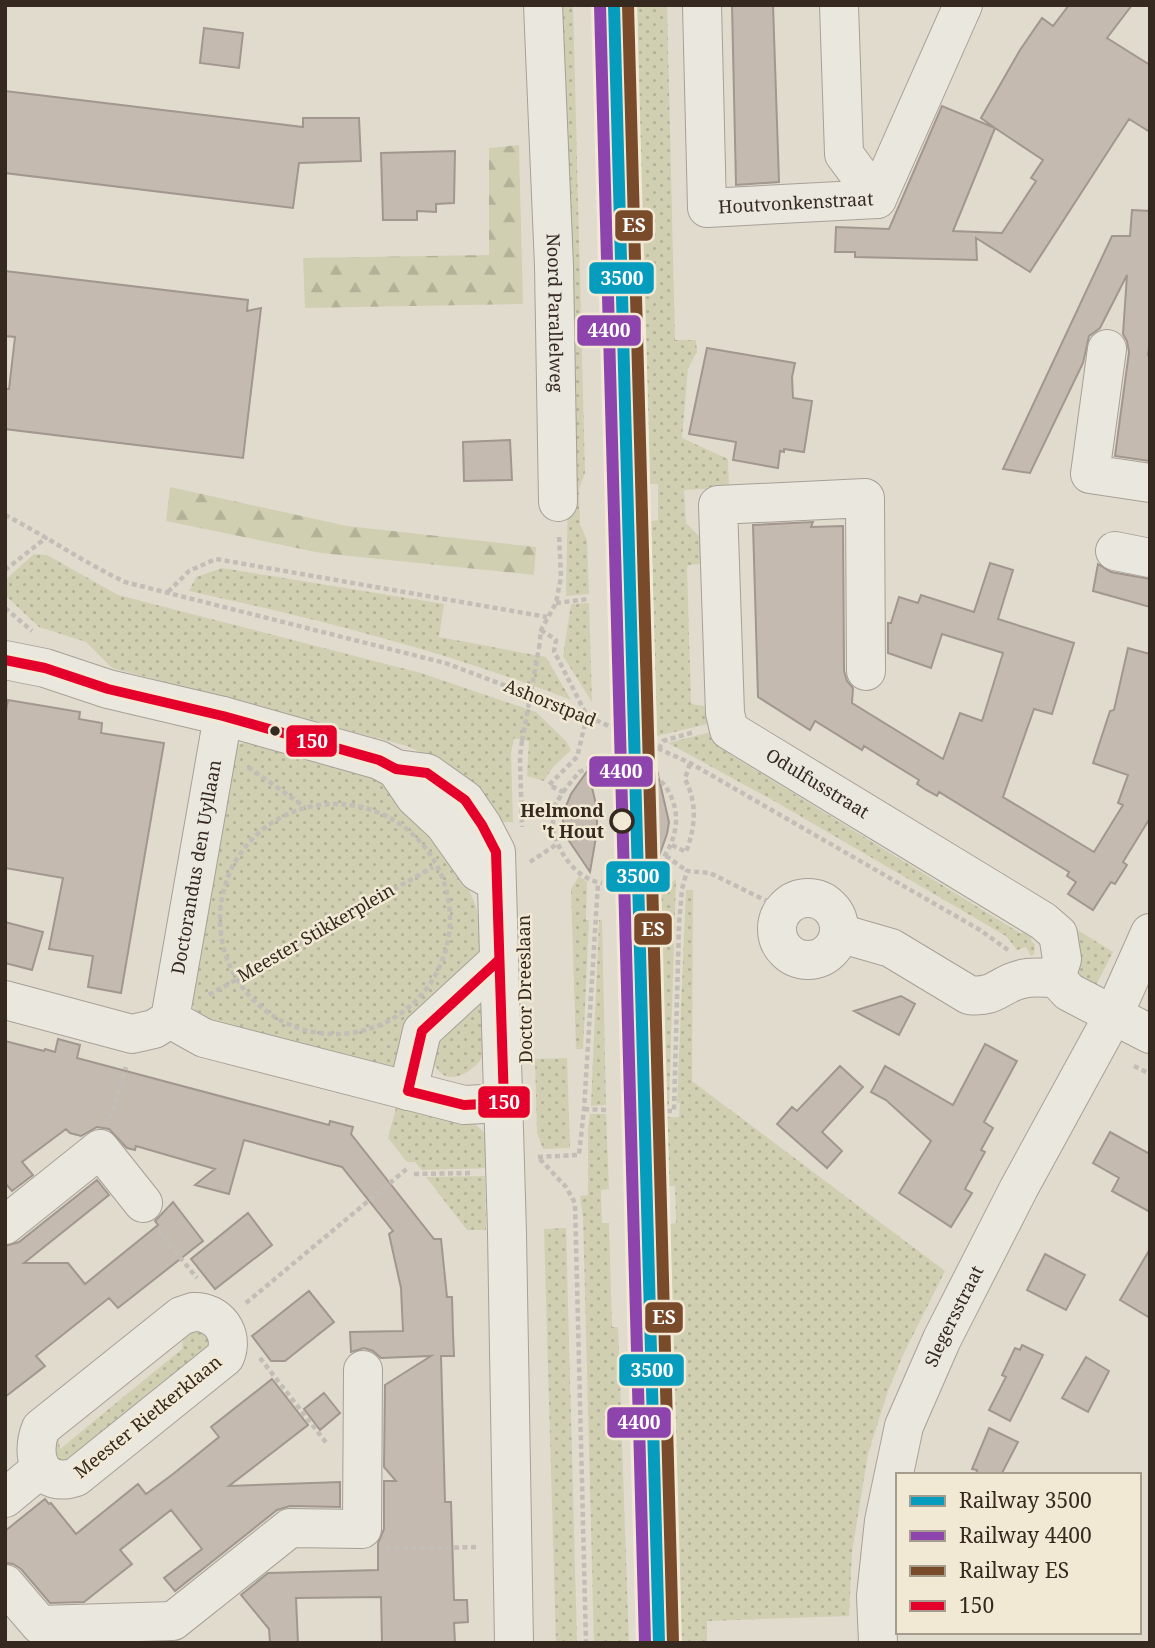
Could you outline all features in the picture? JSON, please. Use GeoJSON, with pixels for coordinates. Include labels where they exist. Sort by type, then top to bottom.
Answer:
{"type":"FeatureCollection","features":[{"type":"Feature","properties":{"kind":"street","name":"Noord Parallelweg"},"geometry":{"type":"LineString","coordinates":[[543,5],[554,266],[558,502]]}},
{"type":"Feature","properties":{"kind":"street","name":"Houtvonkenstraat"},"geometry":{"type":"LineString","coordinates":[[702,5],[707,208],[877,199],[963,5]]}},
{"type":"Feature","properties":{"kind":"street"},"geometry":{"type":"LineString","coordinates":[[839,5],[844,154],[877,199]]}},
{"type":"Feature","properties":{"kind":"street"},"geometry":{"type":"LineString","coordinates":[[1107,349],[1090,474],[1150,484]]}},
{"type":"Feature","properties":{"kind":"street","name":"Odulfusstraat"},"geometry":{"type":"LineString","coordinates":[[866,671],[865,498],[718,505],[724,713],[729,730],[1043,921],[1058,934],[1062,959],[1038,978]]}},
{"type":"Feature","properties":{"kind":"street","name":"Doctor Dreeslaan"},"geometry":{"type":"LineString","coordinates":[[5,639],[45,668]]}},
{"type":"Feature","properties":{"kind":"street","name":"Doctor Dreeslaan"},"geometry":{"type":"LineString","coordinates":[[5,660],[45,668],[221,731],[379,760],[396,769],[427,773],[465,800],[510,874],[499,960],[504,1103],[520,1159],[514,1643]]}},
{"type":"Feature","properties":{"kind":"street","name":"Doctorandus den Uyllaan"},"geometry":{"type":"LineString","coordinates":[[170,1019],[221,731]]}},
{"type":"Feature","properties":{"kind":"street"},"geometry":{"type":"LineString","coordinates":[[396,769],[415,797],[444,824],[451,857],[478,873],[510,874]]}},
{"type":"Feature","properties":{"kind":"street"},"geometry":{"type":"LineString","coordinates":[[800,898],[820,900],[835,913],[839,933],[834,947],[824,957],[810,961],[795,959],[783,950],[776,937],[777,922],[783,909],[800,898]]}},
{"type":"Feature","properties":{"kind":"street"},"geometry":{"type":"LineString","coordinates":[[839,933],[891,948],[969,995],[992,994],[1038,978],[1150,1034]]}},
{"type":"Feature","properties":{"kind":"street","name":"Slegersstraat"},"geometry":{"type":"LineString","coordinates":[[878,1643],[876,1596],[883,1534],[904,1426],[942,1339],[1013,1199],[1113,1016],[1150,933]]}},
{"type":"Feature","properties":{"kind":"street"},"geometry":{"type":"LineString","coordinates":[[408,1091],[422,1031],[499,960]]}},
{"type":"Feature","properties":{"kind":"street"},"geometry":{"type":"LineString","coordinates":[[5,1000],[132,1034],[154,1029],[170,1019],[204,1038],[408,1091],[464,1105],[504,1103]]}},
{"type":"Feature","properties":{"kind":"street"},"geometry":{"type":"LineString","coordinates":[[5,1225],[100,1149],[140,1198]]}},
{"type":"Feature","properties":{"kind":"street"},"geometry":{"type":"LineString","coordinates":[[5,1498],[40,1469],[35,1456],[35,1443],[41,1429],[52,1418],[181,1316],[218,1328]]}},
{"type":"Feature","properties":{"kind":"street","name":"Meester Rietkerklaan"},"geometry":{"type":"LineString","coordinates":[[40,1469],[65,1481],[76,1477],[225,1357],[218,1328]]}},
{"type":"Feature","properties":{"kind":"street"},"geometry":{"type":"LineString","coordinates":[[5,1584],[40,1625],[173,1621],[290,1528],[362,1529],[363,1370]]}},
{"type":"Feature","properties":{"kind":"path"},"geometry":{"type":"LineString","coordinates":[[523,839],[520,757],[541,630],[556,603],[561,577],[558,502]]}},
{"type":"Feature","properties":{"kind":"path","name":"Ashorstpad"},"geometry":{"type":"LineString","coordinates":[[5,515],[47,537],[92,566],[125,582],[445,663],[587,716],[690,763],[790,819],[1005,946],[1038,978]]}},
{"type":"Feature","properties":{"kind":"path"},"geometry":{"type":"LineString","coordinates":[[5,570],[47,537]]}},
{"type":"Feature","properties":{"kind":"path"},"geometry":{"type":"LineString","coordinates":[[167,593],[189,571],[216,559],[547,617]]}},
{"type":"Feature","properties":{"kind":"path"},"geometry":{"type":"LineString","coordinates":[[556,603],[589,599]]}},
{"type":"Feature","properties":{"kind":"path"},"geometry":{"type":"LineString","coordinates":[[541,630],[556,640],[554,651],[587,716],[578,757],[549,785],[563,792]]}},
{"type":"Feature","properties":{"kind":"path"},"geometry":{"type":"LineString","coordinates":[[221,731],[305,807]]}},
{"type":"Feature","properties":{"kind":"path"},"geometry":{"type":"LineString","coordinates":[[659,749],[663,741],[692,732]]}},
{"type":"Feature","properties":{"kind":"path"},"geometry":{"type":"LineString","coordinates":[[672,845],[686,852],[694,826],[691,789],[685,779],[690,763]]}},
{"type":"Feature","properties":{"kind":"path"},"geometry":{"type":"LineString","coordinates":[[414,1174],[520,1159],[579,1155],[594,919],[600,883],[573,866],[558,843],[554,834],[555,807],[579,772],[598,764]]}},
{"type":"Feature","properties":{"kind":"path"},"geometry":{"type":"LineString","coordinates":[[655,775],[669,792],[676,811],[677,828],[672,845],[658,865]]}},
{"type":"Feature","properties":{"kind":"path"},"geometry":{"type":"LineString","coordinates":[[344,803],[381,813],[451,857],[446,885],[451,907],[451,930],[446,953],[438,974],[425,993],[390,1022],[362,1032],[333,1035],[304,1031],[277,1020],[253,1002],[235,979],[222,946],[219,910],[227,875],[246,845],[272,821],[305,807],[344,803]]}},
{"type":"Feature","properties":{"kind":"path"},"geometry":{"type":"LineString","coordinates":[[510,874],[523,853]]}},
{"type":"Feature","properties":{"kind":"path"},"geometry":{"type":"LineString","coordinates":[[666,856],[688,871],[710,873],[783,909]]}},
{"type":"Feature","properties":{"kind":"path","name":"Meester Stikkerplein"},"geometry":{"type":"LineString","coordinates":[[170,1019],[235,979],[451,857]]}},
{"type":"Feature","properties":{"kind":"path"},"geometry":{"type":"LineString","coordinates":[[667,1111],[674,1111],[679,924],[682,889],[688,871]]}},
{"type":"Feature","properties":{"kind":"path"},"geometry":{"type":"LineString","coordinates":[[100,1149],[130,1056]]}},
{"type":"Feature","properties":{"kind":"path"},"geometry":{"type":"LineString","coordinates":[[584,1109],[606,1110]]}},
{"type":"Feature","properties":{"kind":"path"},"geometry":{"type":"LineString","coordinates":[[520,1159],[566,1187],[575,1203],[586,1643]]}},
{"type":"Feature","properties":{"kind":"path"},"geometry":{"type":"LineString","coordinates":[[218,1328],[409,1167]]}},
{"type":"Feature","properties":{"kind":"path"},"geometry":{"type":"LineString","coordinates":[[140,1198],[132,1198],[204,1288],[218,1328],[251,1348],[328,1446]]}},
{"type":"Feature","properties":{"kind":"path"},"geometry":{"type":"LineString","coordinates":[[375,1550],[491,1546]]}},
{"type":"Feature","properties":{"kind":"green space"},"geometry":{"type":"Polygon","coordinates":[[[553,5],[573,5],[585,473],[579,489],[580,524],[587,540],[589,594],[566,596],[568,488],[553,5]]]}},
{"type":"Feature","properties":{"kind":"green space"},"geometry":{"type":"Polygon","coordinates":[[[636,5],[667,5],[675,340],[696,340],[697,352],[688,368],[682,438],[728,459],[729,488],[684,490],[686,523],[706,543],[702,564],[687,567],[691,704],[709,709],[712,723],[657,736],[651,521],[658,520],[658,484],[650,484],[636,5]]]}},
{"type":"Feature","properties":{"kind":"green space"},"geometry":{"type":"Polygon","coordinates":[[[519,145],[523,304],[305,308],[303,258],[489,255],[489,148],[519,145]]]}},
{"type":"Feature","properties":{"kind":"green space"},"geometry":{"type":"Polygon","coordinates":[[[170,487],[347,526],[536,547],[534,575],[321,553],[166,521],[170,487]]]}},
{"type":"Feature","properties":{"kind":"green space"},"geometry":{"type":"Polygon","coordinates":[[[34,554],[47,555],[118,595],[421,673],[536,712],[566,741],[571,750],[553,767],[544,781],[527,776],[529,741],[514,738],[511,753],[513,822],[502,822],[482,791],[451,767],[407,746],[112,668],[86,642],[39,627],[5,595],[5,580],[34,554]]]}},
{"type":"Feature","properties":{"kind":"green space"},"geometry":{"type":"Polygon","coordinates":[[[222,568],[444,604],[439,637],[546,657],[571,700],[478,667],[382,638],[189,591],[196,577],[222,568]]]}},
{"type":"Feature","properties":{"kind":"green space"},"geometry":{"type":"Polygon","coordinates":[[[589,603],[592,702],[563,656],[571,604],[589,603]]]}},
{"type":"Feature","properties":{"kind":"green space"},"geometry":{"type":"Polygon","coordinates":[[[715,731],[731,755],[1020,933],[1035,931],[1031,940],[1035,945],[1034,954],[1031,956],[1026,947],[1017,950],[1006,936],[776,802],[668,743],[715,731]]]}},
{"type":"Feature","properties":{"kind":"green space"},"geometry":{"type":"Polygon","coordinates":[[[254,740],[348,765],[383,779],[397,788],[458,871],[474,902],[481,937],[478,956],[395,1075],[198,1023],[188,986],[232,746],[254,740]]]}},
{"type":"Feature","properties":{"kind":"green space"},"geometry":{"type":"Polygon","coordinates":[[[579,876],[587,882],[586,920],[589,920],[583,1049],[576,1049],[571,889],[579,876]]]}},
{"type":"Feature","properties":{"kind":"green space"},"geometry":{"type":"Polygon","coordinates":[[[676,879],[669,1106],[667,1106],[660,891],[676,879]]]}},
{"type":"Feature","properties":{"kind":"green space"},"geometry":{"type":"Polygon","coordinates":[[[686,890],[693,890],[692,1081],[945,1271],[903,1355],[888,1391],[868,1454],[852,1552],[849,1616],[707,1621],[707,1643],[677,1643],[668,1334],[669,1325],[672,1324],[670,1224],[676,1223],[675,1186],[669,1186],[667,1117],[679,1117],[680,1103],[677,1103],[686,890]]]}},
{"type":"Feature","properties":{"kind":"green space"},"geometry":{"type":"Polygon","coordinates":[[[1060,919],[1113,952],[1095,987],[1078,979],[1060,919]]]}},
{"type":"Feature","properties":{"kind":"green space"},"geometry":{"type":"Polygon","coordinates":[[[599,920],[602,920],[606,1105],[591,1106],[599,920]]]}},
{"type":"Feature","properties":{"kind":"green space"},"geometry":{"type":"Polygon","coordinates":[[[487,997],[489,1042],[481,1059],[474,1067],[456,1076],[440,1072],[433,1060],[433,1035],[487,997]]]}},
{"type":"Feature","properties":{"kind":"green space"},"geometry":{"type":"Polygon","coordinates":[[[567,1058],[570,1148],[543,1149],[537,1133],[535,1059],[567,1058]]]}},
{"type":"Feature","properties":{"kind":"green space"},"geometry":{"type":"Polygon","coordinates":[[[398,1100],[449,1112],[474,1123],[488,1140],[492,1168],[422,1170],[415,1162],[407,1162],[388,1138],[398,1100]]]}},
{"type":"Feature","properties":{"kind":"green space"},"geometry":{"type":"Polygon","coordinates":[[[590,1114],[606,1114],[609,1189],[601,1190],[602,1223],[609,1223],[612,1327],[618,1327],[629,1643],[594,1643],[583,1217],[580,1196],[588,1195],[590,1114]]]}},
{"type":"Feature","properties":{"kind":"green space"},"geometry":{"type":"Polygon","coordinates":[[[485,1176],[486,1230],[467,1230],[426,1177],[485,1176]]]}},
{"type":"Feature","properties":{"kind":"green space"},"geometry":{"type":"Polygon","coordinates":[[[566,1228],[577,1643],[556,1643],[544,1229],[566,1228]]]}},
{"type":"Feature","properties":{"kind":"green space"},"geometry":{"type":"Polygon","coordinates":[[[193,1322],[216,1341],[83,1462],[60,1464],[48,1438],[57,1423],[60,1449],[182,1349],[184,1323],[193,1322]]]}},
{"type":"Feature","properties":{"kind":"building"},"geometry":{"type":"Polygon","coordinates":[[[732,5],[773,5],[779,182],[736,185],[732,5]]]}},
{"type":"Feature","properties":{"kind":"building"},"geometry":{"type":"Polygon","coordinates":[[[1069,5],[1132,5],[1107,38],[1150,65],[1150,132],[1129,119],[1030,272],[976,238],[977,260],[855,257],[855,252],[835,252],[836,227],[889,229],[942,106],[995,128],[981,118],[1020,50],[1042,18],[1053,26],[1069,5]],[[995,128],[953,231],[1002,233],[1036,181],[1031,178],[1043,160],[995,128]]]}},
{"type":"Feature","properties":{"kind":"building"},"geometry":{"type":"Polygon","coordinates":[[[204,28],[243,33],[239,68],[200,63],[204,28]]]}},
{"type":"Feature","properties":{"kind":"building"},"geometry":{"type":"Polygon","coordinates":[[[5,91],[303,127],[303,118],[359,118],[361,161],[299,163],[293,208],[5,173],[5,91]]]}},
{"type":"Feature","properties":{"kind":"building"},"geometry":{"type":"Polygon","coordinates":[[[455,151],[454,203],[436,204],[436,212],[417,211],[417,220],[383,220],[381,153],[455,151]]]}},
{"type":"Feature","properties":{"kind":"building"},"geometry":{"type":"Polygon","coordinates":[[[1132,210],[1150,211],[1150,461],[1115,456],[1129,352],[1123,334],[1127,275],[1100,328],[1089,336],[1083,363],[1030,473],[1003,469],[1112,236],[1130,236],[1132,210]]]}},
{"type":"Feature","properties":{"kind":"building"},"geometry":{"type":"Polygon","coordinates":[[[5,271],[248,300],[247,311],[261,308],[243,458],[5,429],[5,389],[9,389],[15,337],[5,336],[5,271]]]}},
{"type":"Feature","properties":{"kind":"building"},"geometry":{"type":"Polygon","coordinates":[[[707,348],[795,363],[792,377],[793,398],[812,401],[804,452],[784,449],[784,452],[780,451],[778,468],[733,460],[736,442],[689,434],[707,348]]]}},
{"type":"Feature","properties":{"kind":"building"},"geometry":{"type":"Polygon","coordinates":[[[510,440],[512,480],[464,481],[463,442],[510,440]]]}},
{"type":"Feature","properties":{"kind":"building"},"geometry":{"type":"Polygon","coordinates":[[[813,522],[811,527],[843,526],[844,671],[853,688],[852,703],[943,759],[960,713],[982,721],[1003,653],[942,634],[931,668],[888,653],[888,623],[891,623],[899,597],[918,603],[921,595],[974,612],[990,563],[1013,570],[998,619],[1074,643],[1052,714],[1034,709],[1003,797],[1094,852],[1123,805],[1118,803],[1128,775],[1093,763],[1110,711],[1114,710],[1128,648],[1150,654],[1150,818],[1123,862],[1127,865],[1115,884],[1111,882],[1093,910],[1068,894],[1076,882],[1067,876],[1069,872],[939,792],[937,796],[926,790],[917,784],[919,780],[864,746],[862,750],[815,721],[810,730],[758,697],[753,525],[813,522]]]}},
{"type":"Feature","properties":{"kind":"building"},"geometry":{"type":"Polygon","coordinates":[[[1098,564],[1111,572],[1150,579],[1150,607],[1093,591],[1098,564]]]}},
{"type":"Feature","properties":{"kind":"building"},"geometry":{"type":"Polygon","coordinates":[[[8,700],[80,712],[79,719],[102,723],[101,733],[164,743],[121,993],[88,987],[93,956],[49,949],[63,878],[5,868],[5,717],[8,700]]]}},
{"type":"Feature","properties":{"kind":"building"},"geometry":{"type":"Polygon","coordinates":[[[653,753],[669,822],[653,873],[643,818],[653,753]]]}},
{"type":"Feature","properties":{"kind":"building"},"geometry":{"type":"Polygon","coordinates":[[[588,770],[597,809],[597,831],[590,872],[565,835],[563,821],[571,794],[588,770]]]}},
{"type":"Feature","properties":{"kind":"building"},"geometry":{"type":"Polygon","coordinates":[[[5,922],[43,932],[32,970],[5,963],[5,922]]]}},
{"type":"Feature","properties":{"kind":"building"},"geometry":{"type":"Polygon","coordinates":[[[901,996],[915,1004],[899,1035],[854,1011],[901,996]]]}},
{"type":"Feature","properties":{"kind":"building"},"geometry":{"type":"Polygon","coordinates":[[[58,1039],[80,1045],[77,1058],[329,1125],[330,1121],[353,1127],[351,1134],[434,1239],[441,1239],[447,1297],[452,1297],[454,1356],[441,1356],[445,1502],[451,1502],[454,1600],[467,1600],[468,1622],[454,1623],[455,1643],[382,1643],[381,1597],[296,1598],[298,1643],[270,1643],[269,1629],[241,1595],[268,1573],[378,1570],[378,1543],[384,1529],[384,1481],[396,1481],[384,1467],[385,1385],[431,1356],[381,1358],[364,1348],[351,1352],[350,1332],[403,1331],[401,1288],[389,1234],[393,1231],[342,1167],[244,1140],[229,1194],[195,1185],[215,1169],[136,1146],[135,1150],[127,1148],[109,1129],[97,1127],[81,1136],[66,1129],[22,1162],[33,1175],[12,1191],[5,1183],[5,1041],[55,1052],[58,1039]]]}},
{"type":"Feature","properties":{"kind":"building"},"geometry":{"type":"Polygon","coordinates":[[[985,1044],[1017,1061],[984,1122],[993,1128],[981,1150],[985,1152],[965,1189],[972,1193],[951,1227],[899,1193],[931,1141],[886,1100],[871,1092],[885,1066],[953,1105],[985,1044]]]}},
{"type":"Feature","properties":{"kind":"building"},"geometry":{"type":"Polygon","coordinates":[[[840,1066],[863,1087],[822,1132],[842,1151],[827,1168],[777,1124],[792,1107],[797,1111],[840,1066]]]}},
{"type":"Feature","properties":{"kind":"building"},"geometry":{"type":"Polygon","coordinates":[[[1110,1132],[1150,1154],[1150,1212],[1112,1191],[1119,1178],[1093,1163],[1110,1132]]]}},
{"type":"Feature","properties":{"kind":"building"},"geometry":{"type":"Polygon","coordinates":[[[97,1180],[109,1195],[24,1263],[68,1263],[85,1284],[158,1225],[155,1221],[173,1202],[203,1241],[118,1308],[109,1298],[36,1356],[45,1366],[5,1397],[5,1246],[19,1242],[97,1180]]]}},
{"type":"Feature","properties":{"kind":"building"},"geometry":{"type":"Polygon","coordinates":[[[248,1213],[272,1245],[215,1289],[191,1259],[248,1213]]]}},
{"type":"Feature","properties":{"kind":"building"},"geometry":{"type":"Polygon","coordinates":[[[1150,1249],[1150,1318],[1120,1300],[1150,1249]]]}},
{"type":"Feature","properties":{"kind":"building"},"geometry":{"type":"Polygon","coordinates":[[[1045,1254],[1085,1275],[1066,1310],[1027,1290],[1045,1254]]]}},
{"type":"Feature","properties":{"kind":"building"},"geometry":{"type":"Polygon","coordinates":[[[309,1291],[334,1322],[285,1361],[271,1361],[252,1336],[309,1291]]]}},
{"type":"Feature","properties":{"kind":"building"},"geometry":{"type":"Polygon","coordinates":[[[1022,1345],[1043,1355],[1010,1421],[989,1410],[1006,1377],[1002,1375],[1015,1348],[1020,1350],[1022,1345]]]}},
{"type":"Feature","properties":{"kind":"building"},"geometry":{"type":"Polygon","coordinates":[[[1086,1357],[1109,1371],[1088,1412],[1062,1398],[1086,1357]]]}},
{"type":"Feature","properties":{"kind":"building"},"geometry":{"type":"Polygon","coordinates":[[[272,1379],[308,1425],[229,1486],[340,1482],[340,1507],[290,1506],[277,1510],[175,1591],[164,1578],[202,1549],[171,1510],[120,1550],[132,1564],[84,1602],[50,1603],[21,1569],[5,1563],[5,1531],[45,1499],[76,1534],[138,1484],[146,1494],[173,1474],[219,1437],[211,1427],[272,1379]]]}},
{"type":"Feature","properties":{"kind":"building"},"geometry":{"type":"Polygon","coordinates":[[[324,1393],[340,1413],[320,1430],[304,1409],[324,1393]]]}},
{"type":"Feature","properties":{"kind":"building"},"geometry":{"type":"Polygon","coordinates":[[[989,1428],[1018,1442],[1002,1473],[976,1473],[977,1470],[972,1469],[989,1428]]]}},
{"type":"Feature","properties":{"kind":"rail line","name":"4400"},"geometry":{"type":"LineString","coordinates":[[600,5],[645,1643]]}},
{"type":"Feature","properties":{"kind":"rail line","name":"3500"},"geometry":{"type":"LineString","coordinates":[[614,5],[659,1643]]}},
{"type":"Feature","properties":{"kind":"rail line","name":"ES"},"geometry":{"type":"LineString","coordinates":[[628,5],[673,1643]]}},
{"type":"Feature","properties":{"kind":"transit line","name":"150"},"geometry":{"type":"LineString","coordinates":[[5,660],[45,668],[108,689],[223,716],[379,760],[396,769],[427,773],[465,800],[496,852],[504,1103],[464,1105],[408,1091],[422,1031],[499,960]]}},
{"type":"Feature","properties":{"kind":"place","name":"Helmond 't Hout"},"geometry":{"type":"Point","coordinates":[622,821]}}]}
